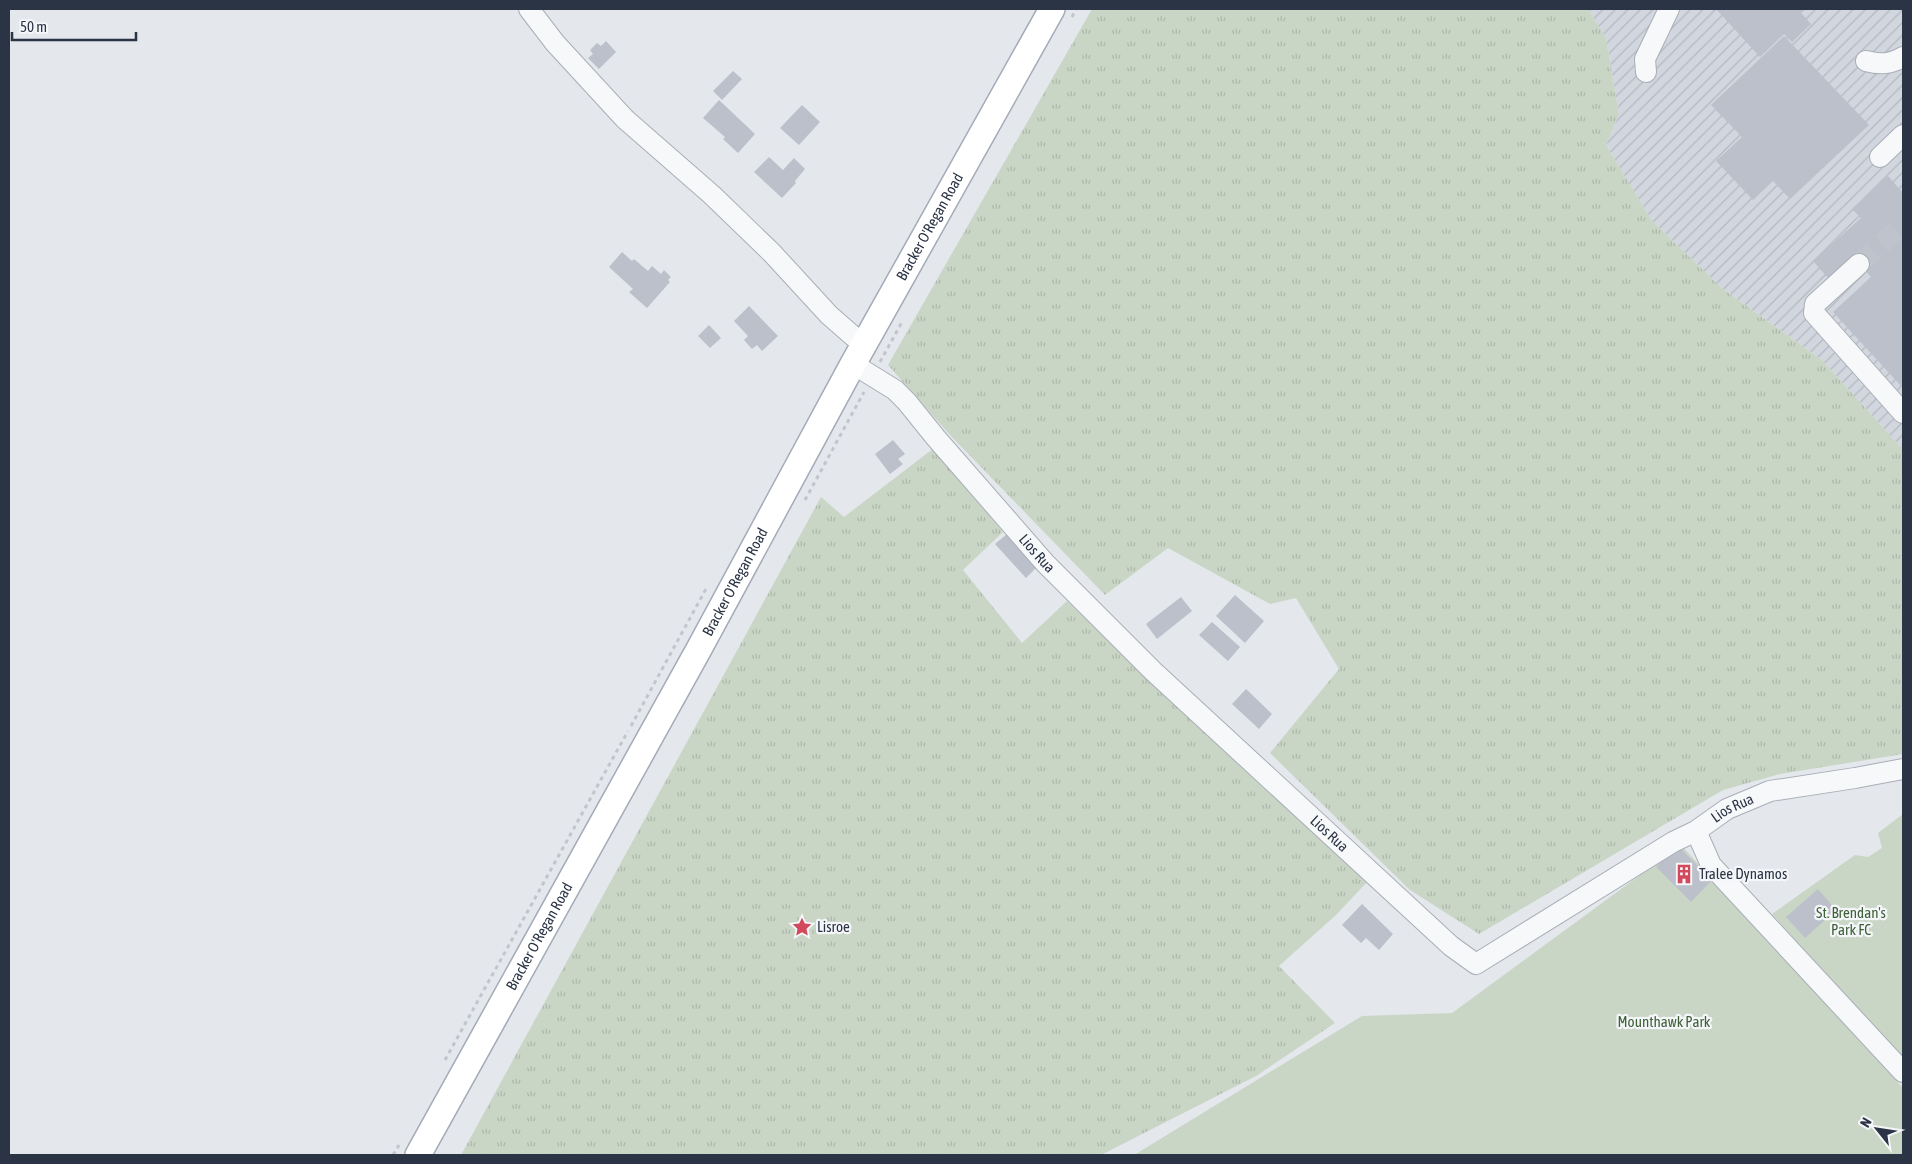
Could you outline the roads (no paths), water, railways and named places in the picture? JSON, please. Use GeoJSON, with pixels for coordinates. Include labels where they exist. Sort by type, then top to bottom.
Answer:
{"type":"FeatureCollection","features":[{"type":"Feature","properties":{"kind":"main road","name":"Bracker O'Regan Road"},"geometry":{"type":"LineString","coordinates":[[410,1146],[699,649],[853,364],[1052,9]]}},
{"type":"Feature","properties":{"kind":"street"},"geometry":{"type":"LineString","coordinates":[[529,9],[555,43],[625,119],[712,195],[772,253],[829,315],[853,336],[865,343]]}},
{"type":"Feature","properties":{"kind":"street"},"geometry":{"type":"LineString","coordinates":[[1646,72],[1645,59],[1669,9]]}},
{"type":"Feature","properties":{"kind":"street"},"geometry":{"type":"LineString","coordinates":[[1866,61],[1878,64],[1890,63],[1903,57]]}},
{"type":"Feature","properties":{"kind":"street"},"geometry":{"type":"LineString","coordinates":[[1880,157],[1903,135]]}},
{"type":"Feature","properties":{"kind":"street"},"geometry":{"type":"LineString","coordinates":[[1860,264],[1815,304],[1814,313],[1903,413]]}},
{"type":"Feature","properties":{"kind":"street","name":"Lios Rua"},"geometry":{"type":"LineString","coordinates":[[853,364],[895,390],[907,402],[1045,563],[1153,671],[1451,946],[1476,964],[1674,842],[1696,831],[1726,809],[1770,791],[1903,769]]}},
{"type":"Feature","properties":{"kind":"street"},"geometry":{"type":"LineString","coordinates":[[1696,831],[1711,865],[1903,1072]]}},
{"type":"Feature","properties":{"kind":"tunnel"},"geometry":{"type":"LineString","coordinates":[[1859,264],[1903,225]]}},
{"type":"Feature","properties":{"kind":"place","name":"Tralee Dynamos"},"geometry":{"type":"Point","coordinates":[1684,874]}},
{"type":"Feature","properties":{"kind":"place","name":"Lisroe"},"geometry":{"type":"Point","coordinates":[802,927]}},
{"type":"Feature","properties":{"kind":"park label","name":"St. Brendan's Park FC"},"geometry":{"type":"Point","coordinates":[1851,922]}},
{"type":"Feature","properties":{"kind":"park label","name":"Mounthawk Park"},"geometry":{"type":"Point","coordinates":[1664,1022]}}]}
